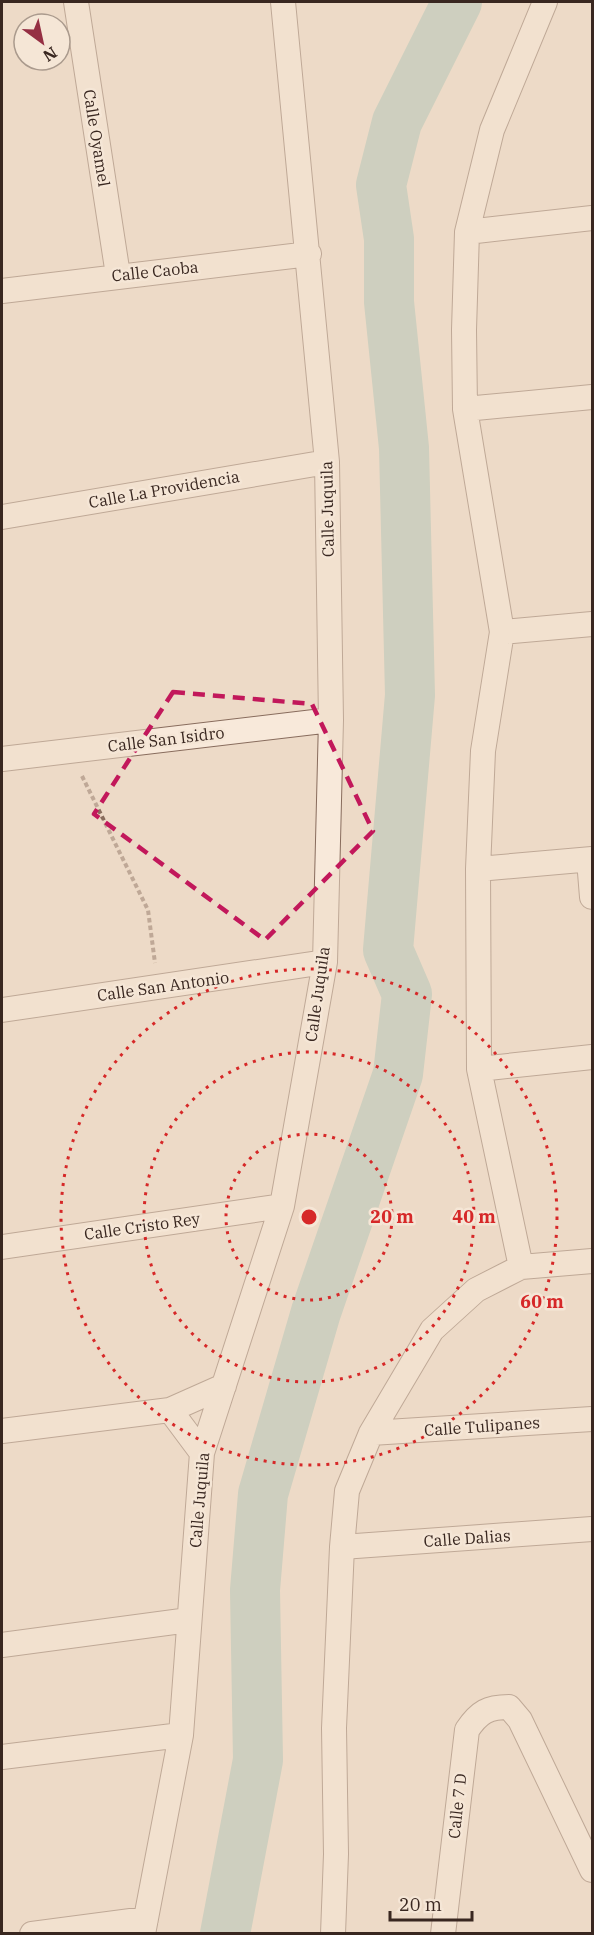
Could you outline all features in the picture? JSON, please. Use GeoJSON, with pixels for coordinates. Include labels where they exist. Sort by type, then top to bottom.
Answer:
{"type":"FeatureCollection","features":[{"type":"Feature","properties":{"kind":"street","name":"Calle Oyamel"},"geometry":{"type":"LineString","coordinates":[[76,2],[118,275]]}},
{"type":"Feature","properties":{"kind":"street","name":"Calle Juquila"},"geometry":{"type":"LineString","coordinates":[[145,1926],[181,1735],[202,1453],[282,1206],[325,962],[331,720],[327,462],[309,254],[283,2]]}},
{"type":"Feature","properties":{"kind":"street"},"geometry":{"type":"LineString","coordinates":[[521,1267],[480,1069],[478,869],[483,751],[502,632],[465,409],[464,330],[467,232],[492,130],[545,2]]}},
{"type":"Feature","properties":{"kind":"street"},"geometry":{"type":"LineString","coordinates":[[467,232],[592,218]]}},
{"type":"Feature","properties":{"kind":"street","name":"Calle Caoba"},"geometry":{"type":"LineString","coordinates":[[2,291],[118,275],[309,254]]}},
{"type":"Feature","properties":{"kind":"street"},"geometry":{"type":"LineString","coordinates":[[465,409],[592,398]]}},
{"type":"Feature","properties":{"kind":"street","name":"Calle La Providencia"},"geometry":{"type":"LineString","coordinates":[[2,517],[327,462]]}},
{"type":"Feature","properties":{"kind":"street"},"geometry":{"type":"LineString","coordinates":[[502,632],[592,624]]}},
{"type":"Feature","properties":{"kind":"street","name":"Calle San Isidro"},"geometry":{"type":"LineString","coordinates":[[2,759],[331,720]]}},
{"type":"Feature","properties":{"kind":"street"},"geometry":{"type":"LineString","coordinates":[[478,869],[591,860],[592,897]]}},
{"type":"Feature","properties":{"kind":"street","name":"Calle San Antonio"},"geometry":{"type":"LineString","coordinates":[[2,1011],[325,962]]}},
{"type":"Feature","properties":{"kind":"street"},"geometry":{"type":"LineString","coordinates":[[480,1069],[592,1057]]}},
{"type":"Feature","properties":{"kind":"street","name":"Calle Cristo Rey"},"geometry":{"type":"LineString","coordinates":[[2,1247],[282,1206]]}},
{"type":"Feature","properties":{"kind":"street"},"geometry":{"type":"LineString","coordinates":[[333,1934],[336,1854],[334,1728],[342,1547],[347,1491],[371,1433],[432,1330],[476,1290],[521,1267],[592,1261]]}},
{"type":"Feature","properties":{"kind":"street"},"geometry":{"type":"LineString","coordinates":[[2,1431],[170,1410],[224,1386]]}},
{"type":"Feature","properties":{"kind":"street"},"geometry":{"type":"LineString","coordinates":[[170,1410],[202,1453]]}},
{"type":"Feature","properties":{"kind":"street","name":"Calle Tulipanes"},"geometry":{"type":"LineString","coordinates":[[371,1433],[592,1419]]}},
{"type":"Feature","properties":{"kind":"street","name":"Calle Dalias"},"geometry":{"type":"LineString","coordinates":[[342,1547],[592,1529]]}},
{"type":"Feature","properties":{"kind":"street"},"geometry":{"type":"LineString","coordinates":[[2,1645],[189,1620]]}},
{"type":"Feature","properties":{"kind":"street","name":"Calle 7 D"},"geometry":{"type":"LineString","coordinates":[[442,1934],[467,1730],[476,1716],[491,1707],[509,1707],[520,1720],[592,1870]]}},
{"type":"Feature","properties":{"kind":"street"},"geometry":{"type":"LineString","coordinates":[[2,1757],[181,1735]]}},
{"type":"Feature","properties":{"kind":"street"},"geometry":{"type":"LineString","coordinates":[[32,1934],[145,1926]]}},
{"type":"Feature","properties":{"kind":"path"},"geometry":{"type":"LineString","coordinates":[[70,751],[148,910],[159,986]]}},
{"type":"Feature","properties":{"kind":"highlighted area"},"geometry":{"type":"Polygon","coordinates":[[[173,692],[312,704],[373,831],[265,940],[94,814],[173,692]]]}},
{"type":"Feature","properties":{"kind":"waterway"},"geometry":{"type":"LineString","coordinates":[[225,1934],[258,1760],[255,1590],[263,1494],[316,1312],[398,1074],[407,994],[388,950],[410,695],[404,448],[389,302],[389,239],[381,185],[397,122],[457,2]]}}]}
